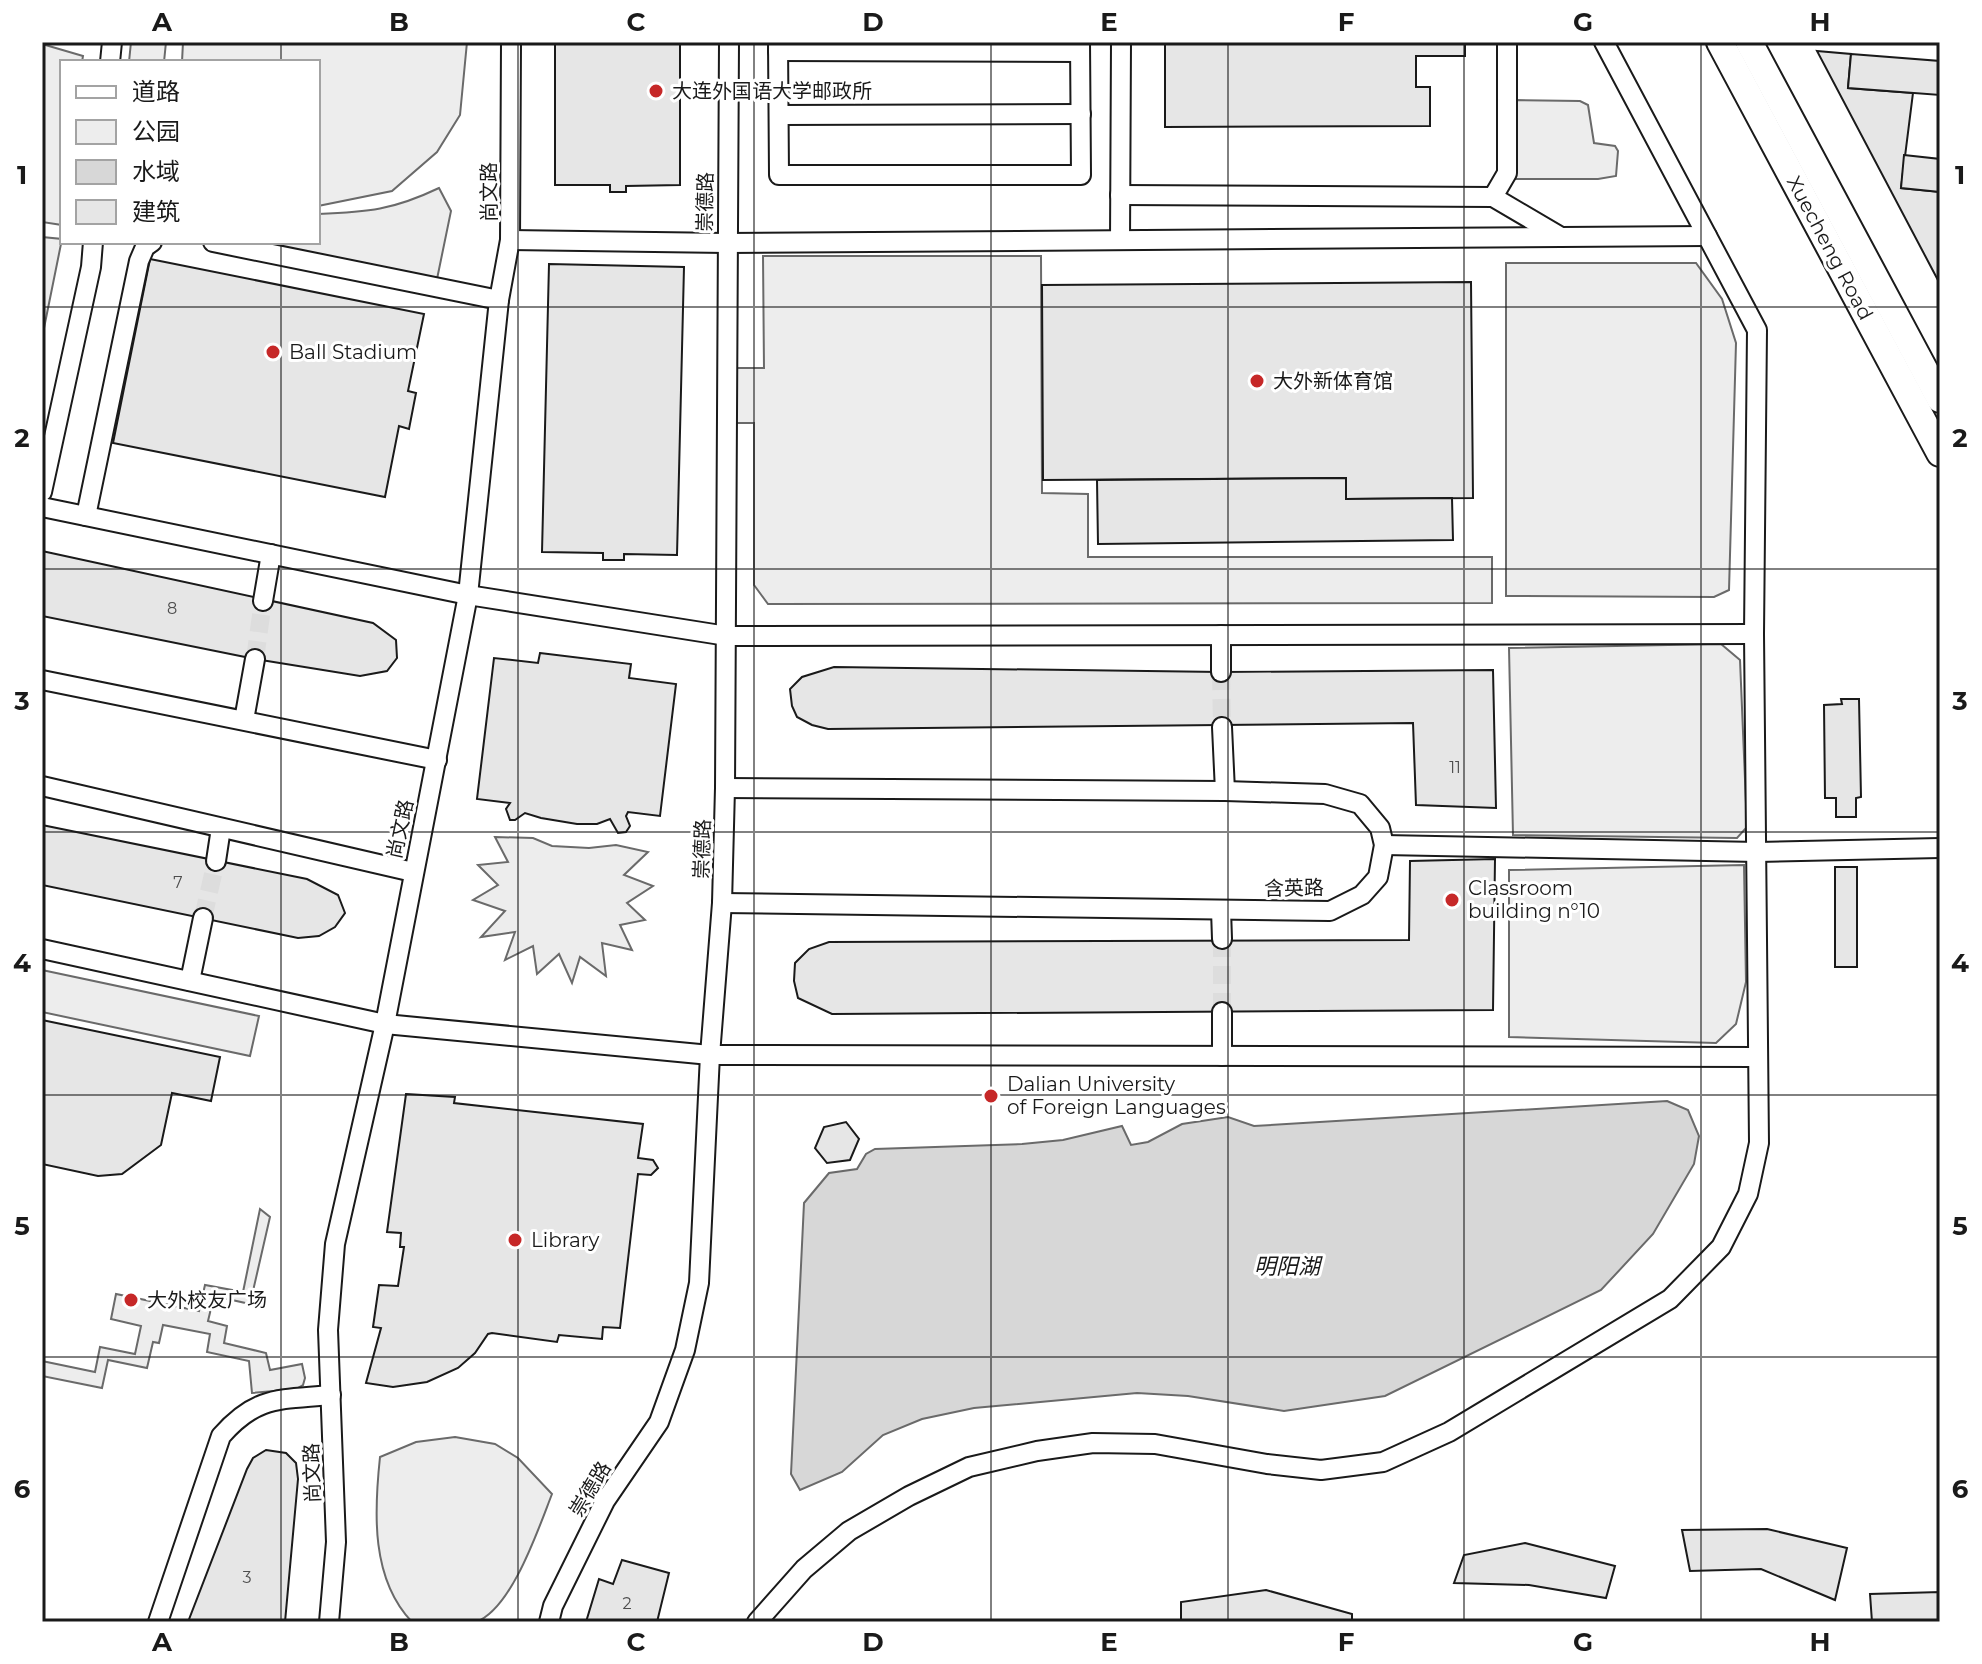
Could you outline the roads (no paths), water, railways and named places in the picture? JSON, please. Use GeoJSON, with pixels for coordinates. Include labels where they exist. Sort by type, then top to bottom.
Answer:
{"type":"FeatureCollection","features":[{"type":"Feature","properties":{"kind":"main road","name":"Xuecheng Road"},"geometry":{"type":"LineString","coordinates":[[1720,42],[1940,453]]}},
{"type":"Feature","properties":{"kind":"main road","name":"Xuecheng Road"},"geometry":{"type":"LineString","coordinates":[[1749,42],[1940,399]]}},
{"type":"Feature","properties":{"kind":"street","name":"尚文路"},"geometry":{"type":"LineString","coordinates":[[329,1622],[336,1542],[328,1330],[335,1244],[385,1024],[468,595],[499,300],[510,240],[511,42]]}},
{"type":"Feature","properties":{"kind":"street","name":"崇德路"},"geometry":{"type":"LineString","coordinates":[[549,1622],[553,1606],[605,1501],[659,1422],[685,1350],[699,1283],[710,1055],[722,903],[725,788],[729,42]]}},
{"type":"Feature","properties":{"kind":"street"},"geometry":{"type":"LineString","coordinates":[[1120,240],[1121,42]]}},
{"type":"Feature","properties":{"kind":"street"},"geometry":{"type":"LineString","coordinates":[[1493,197],[1507,173],[1507,42]]}},
{"type":"Feature","properties":{"kind":"street"},"geometry":{"type":"LineString","coordinates":[[757,1622],[804,1569],[849,1531],[909,1496],[969,1467],[1037,1451],[1093,1443],[1155,1444],[1267,1464],[1321,1470],[1383,1462],[1449,1432],[1670,1299],[1721,1247],[1748,1194],[1759,1143],[1754,634],[1757,330],[1604,42]]}},
{"type":"Feature","properties":{"kind":"street"},"geometry":{"type":"LineString","coordinates":[[778,47],[1080,47],[1081,175],[779,175],[778,47]]}},
{"type":"Feature","properties":{"kind":"street"},"geometry":{"type":"LineString","coordinates":[[779,115],[1081,114]]}},
{"type":"Feature","properties":{"kind":"street"},"geometry":{"type":"LineString","coordinates":[[1120,195],[1493,197],[1561,237]]}},
{"type":"Feature","properties":{"kind":"street"},"geometry":{"type":"LineString","coordinates":[[510,240],[726,243],[1707,236]]}},
{"type":"Feature","properties":{"kind":"street"},"geometry":{"type":"LineString","coordinates":[[42,492],[91,267],[93,244]]}},
{"type":"Feature","properties":{"kind":"street"},"geometry":{"type":"LineString","coordinates":[[86,516],[139,261],[149,244]]}},
{"type":"Feature","properties":{"kind":"street"},"geometry":{"type":"LineString","coordinates":[[223,244],[499,300]]}},
{"type":"Feature","properties":{"kind":"street"},"geometry":{"type":"LineString","coordinates":[[42,507],[468,595],[727,636],[1754,634]]}},
{"type":"Feature","properties":{"kind":"street"},"geometry":{"type":"LineString","coordinates":[[263,601],[271,554]]}},
{"type":"Feature","properties":{"kind":"street"},"geometry":{"type":"LineString","coordinates":[[1221,635],[1221,672]]}},
{"type":"Feature","properties":{"kind":"street"},"geometry":{"type":"LineString","coordinates":[[244,720],[255,659]]}},
{"type":"Feature","properties":{"kind":"street"},"geometry":{"type":"LineString","coordinates":[[42,680],[437,760]]}},
{"type":"Feature","properties":{"kind":"street"},"geometry":{"type":"LineString","coordinates":[[1222,727],[1225,791]]}},
{"type":"Feature","properties":{"kind":"street"},"geometry":{"type":"LineString","coordinates":[[42,786],[413,872]]}},
{"type":"Feature","properties":{"kind":"street"},"geometry":{"type":"LineString","coordinates":[[725,788],[1325,794],[1360,804],[1380,828],[1384,845],[1758,852],[1940,848]]}},
{"type":"Feature","properties":{"kind":"street"},"geometry":{"type":"LineString","coordinates":[[216,861],[221,828]]}},
{"type":"Feature","properties":{"kind":"street","name":"含英路"},"geometry":{"type":"LineString","coordinates":[[722,903],[1330,911],[1362,895],[1378,877],[1384,845]]}},
{"type":"Feature","properties":{"kind":"street"},"geometry":{"type":"LineString","coordinates":[[1221,910],[1222,939]]}},
{"type":"Feature","properties":{"kind":"street"},"geometry":{"type":"LineString","coordinates":[[190,981],[203,918]]}},
{"type":"Feature","properties":{"kind":"street"},"geometry":{"type":"LineString","coordinates":[[42,949],[385,1024],[710,1055],[1758,1057]]}},
{"type":"Feature","properties":{"kind":"street"},"geometry":{"type":"LineString","coordinates":[[1222,1012],[1222,1056]]}},
{"type":"Feature","properties":{"kind":"street"},"geometry":{"type":"LineString","coordinates":[[158,1622],[221,1436],[240,1415],[270,1401],[331,1395]]}},
{"type":"Feature","properties":{"kind":"water","name":"明阳湖"},"geometry":{"type":"Polygon","coordinates":[[[1667,1101],[1688,1110],[1699,1136],[1694,1164],[1653,1234],[1601,1290],[1385,1396],[1284,1411],[1188,1396],[1137,1393],[974,1408],[922,1419],[883,1435],[842,1472],[800,1490],[791,1474],[804,1203],[829,1173],[857,1169],[866,1154],[875,1149],[1022,1144],[1063,1140],[1122,1126],[1131,1145],[1148,1142],[1182,1124],[1228,1117],[1254,1126],[1667,1101]]]}},
{"type":"Feature","properties":{"kind":"tunnel"},"geometry":{"type":"LineString","coordinates":[[255,659],[263,601]]}},
{"type":"Feature","properties":{"kind":"tunnel"},"geometry":{"type":"LineString","coordinates":[[1221,672],[1222,727]]}},
{"type":"Feature","properties":{"kind":"tunnel"},"geometry":{"type":"LineString","coordinates":[[203,918],[216,861]]}},
{"type":"Feature","properties":{"kind":"tunnel"},"geometry":{"type":"LineString","coordinates":[[1222,939],[1222,1012]]}},
{"type":"Feature","properties":{"kind":"place","name":"大连外国语大学邮政所"},"geometry":{"type":"Point","coordinates":[656,91]}},
{"type":"Feature","properties":{"kind":"place","name":"Ball Stadium"},"geometry":{"type":"Point","coordinates":[273,352]}},
{"type":"Feature","properties":{"kind":"place","name":"大外新体育馆"},"geometry":{"type":"Point","coordinates":[1257,381]}},
{"type":"Feature","properties":{"kind":"place","name":"Classroom building n°10"},"geometry":{"type":"Point","coordinates":[1452,900]}},
{"type":"Feature","properties":{"kind":"place","name":"Dalian University of Foreign Languages"},"geometry":{"type":"Point","coordinates":[991,1096]}},
{"type":"Feature","properties":{"kind":"place","name":"Library"},"geometry":{"type":"Point","coordinates":[515,1240]}},
{"type":"Feature","properties":{"kind":"place","name":"大外校友广场"},"geometry":{"type":"Point","coordinates":[131,1300]}}]}
